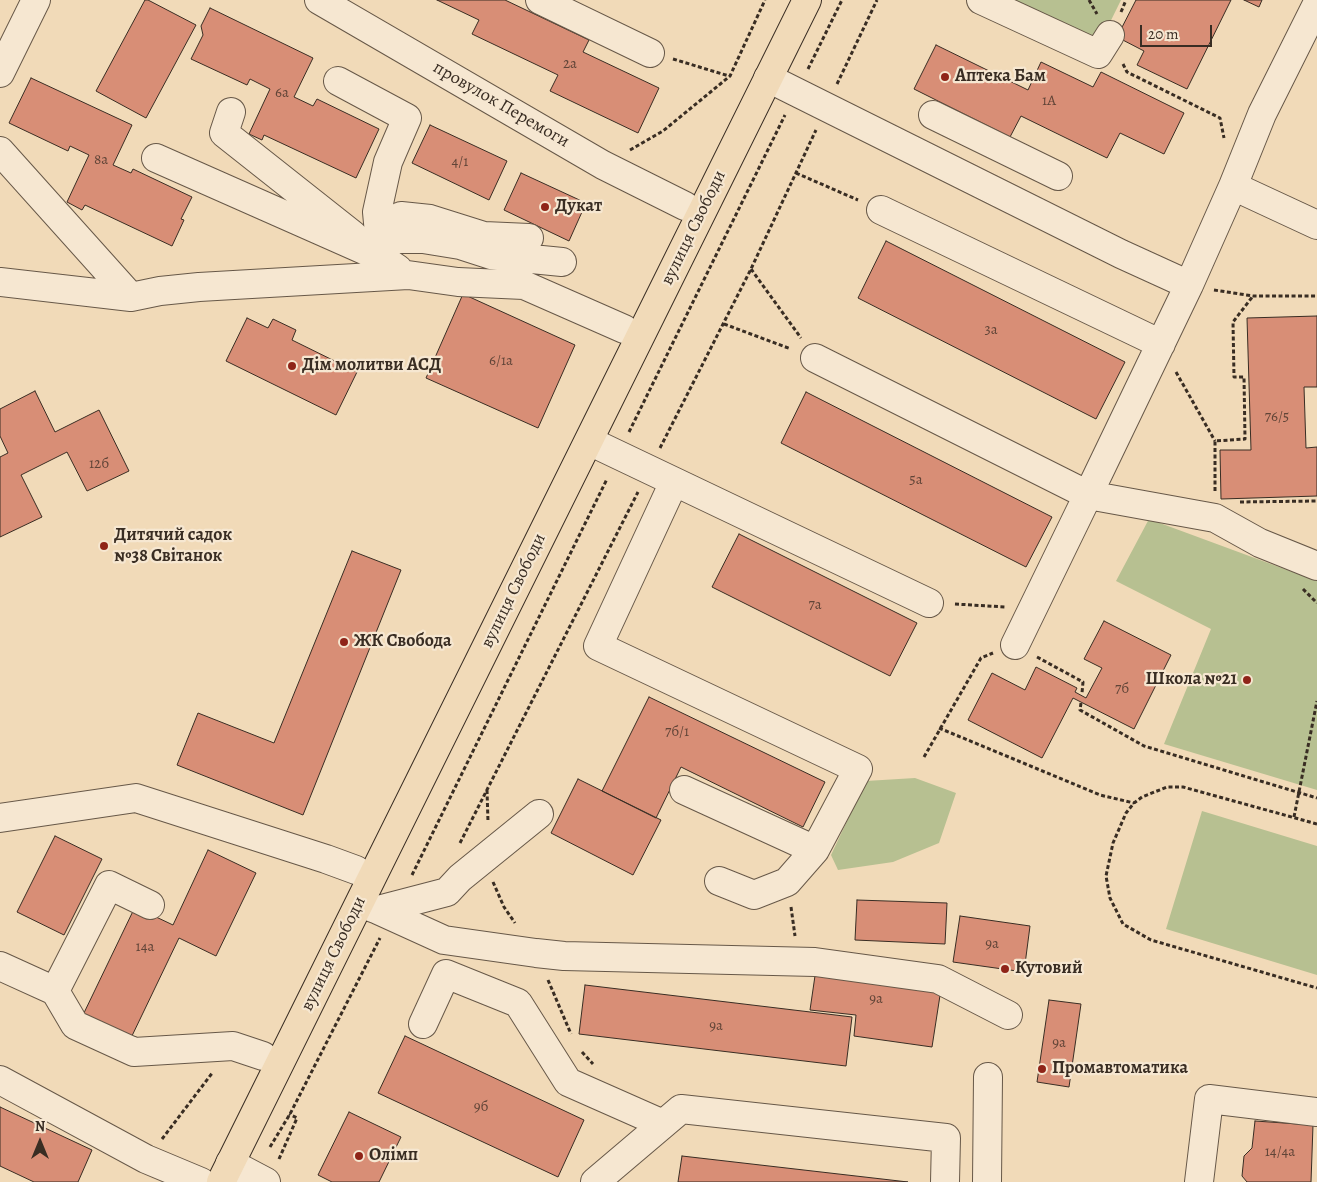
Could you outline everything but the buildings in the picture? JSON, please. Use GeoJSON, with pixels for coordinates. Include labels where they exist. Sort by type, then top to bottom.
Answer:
{"type":"FeatureCollection","features":[{"type":"Feature","properties":{"kind":"main road","name":"вулиця Свободи"},"geometry":{"type":"LineString","coordinates":[[202,1182],[787,0]]}},
{"type":"Feature","properties":{"kind":"main road"},"geometry":{"type":"LineString","coordinates":[[768,78],[763,70],[796,3],[795,0]]}},
{"type":"Feature","properties":{"kind":"main road","name":"вулиця Свободи"},"geometry":{"type":"LineString","coordinates":[[242,1176],[381,908],[589,441],[807,0]]}},
{"type":"Feature","properties":{"kind":"street"},"geometry":{"type":"LineString","coordinates":[[0,73],[36,0]]}},
{"type":"Feature","properties":{"kind":"street","name":"провулок Перемоги"},"geometry":{"type":"LineString","coordinates":[[318,0],[603,164],[685,206]]}},
{"type":"Feature","properties":{"kind":"street"},"geometry":{"type":"LineString","coordinates":[[540,0],[650,53]]}},
{"type":"Feature","properties":{"kind":"street"},"geometry":{"type":"LineString","coordinates":[[981,0],[1098,54],[1110,35]]}},
{"type":"Feature","properties":{"kind":"street"},"geometry":{"type":"LineString","coordinates":[[1015,645],[1189,285],[1233,186],[1262,114],[1317,4]]}},
{"type":"Feature","properties":{"kind":"street"},"geometry":{"type":"LineString","coordinates":[[768,78],[1121,254],[1189,285]]}},
{"type":"Feature","properties":{"kind":"street"},"geometry":{"type":"LineString","coordinates":[[338,81],[407,118],[388,162],[377,212],[381,248]]}},
{"type":"Feature","properties":{"kind":"street"},"geometry":{"type":"LineString","coordinates":[[231,112],[224,132],[381,248],[408,275]]}},
{"type":"Feature","properties":{"kind":"street"},"geometry":{"type":"LineString","coordinates":[[933,116],[1058,176]]}},
{"type":"Feature","properties":{"kind":"street"},"geometry":{"type":"LineString","coordinates":[[0,151],[131,297]]}},
{"type":"Feature","properties":{"kind":"street"},"geometry":{"type":"LineString","coordinates":[[156,158],[381,248],[423,239],[460,245],[491,255],[562,262]]}},
{"type":"Feature","properties":{"kind":"street"},"geometry":{"type":"LineString","coordinates":[[1007,197],[1024,159]]}},
{"type":"Feature","properties":{"kind":"street"},"geometry":{"type":"LineString","coordinates":[[1233,186],[1317,225]]}},
{"type":"Feature","properties":{"kind":"street"},"geometry":{"type":"LineString","coordinates":[[881,210],[1161,344]]}},
{"type":"Feature","properties":{"kind":"street"},"geometry":{"type":"LineString","coordinates":[[381,248],[386,225],[401,216],[430,219],[484,236],[529,238]]}},
{"type":"Feature","properties":{"kind":"street"},"geometry":{"type":"LineString","coordinates":[[0,282],[131,297],[160,291],[199,287],[408,275],[458,282],[524,285],[624,329]]}},
{"type":"Feature","properties":{"kind":"street"},"geometry":{"type":"LineString","coordinates":[[815,358],[1088,495],[1215,510],[1260,543],[1317,566]]}},
{"type":"Feature","properties":{"kind":"street"},"geometry":{"type":"LineString","coordinates":[[589,441],[929,602]]}},
{"type":"Feature","properties":{"kind":"street"},"geometry":{"type":"LineString","coordinates":[[674,482],[598,646],[858,769],[816,850],[788,882],[754,895],[719,881]]}},
{"type":"Feature","properties":{"kind":"street"},"geometry":{"type":"LineString","coordinates":[[684,790],[816,850]]}},
{"type":"Feature","properties":{"kind":"street"},"geometry":{"type":"LineString","coordinates":[[0,818],[136,798],[356,870]]}},
{"type":"Feature","properties":{"kind":"street"},"geometry":{"type":"LineString","coordinates":[[381,908],[447,892],[460,878],[539,814]]}},
{"type":"Feature","properties":{"kind":"street"},"geometry":{"type":"LineString","coordinates":[[55,991],[109,885],[150,905]]}},
{"type":"Feature","properties":{"kind":"street"},"geometry":{"type":"LineString","coordinates":[[381,908],[444,940],[536,953],[564,956],[815,962],[938,979],[1008,1014]]}},
{"type":"Feature","properties":{"kind":"street"},"geometry":{"type":"LineString","coordinates":[[0,966],[55,991],[75,1025],[134,1052],[233,1046],[263,1056]]}},
{"type":"Feature","properties":{"kind":"street"},"geometry":{"type":"LineString","coordinates":[[423,1024],[446,974],[518,1003],[568,1082],[663,1124]]}},
{"type":"Feature","properties":{"kind":"street"},"geometry":{"type":"LineString","coordinates":[[987,1182],[988,1077]]}},
{"type":"Feature","properties":{"kind":"street"},"geometry":{"type":"LineString","coordinates":[[0,1080],[146,1159],[202,1182]]}},
{"type":"Feature","properties":{"kind":"street"},"geometry":{"type":"LineString","coordinates":[[1199,1182],[1209,1099],[1317,1112]]}},
{"type":"Feature","properties":{"kind":"street"},"geometry":{"type":"LineString","coordinates":[[595,1182],[681,1109],[946,1138],[944,1182]]}},
{"type":"Feature","properties":{"kind":"path"},"geometry":{"type":"LineString","coordinates":[[603,164],[663,131],[730,76],[765,0]]}},
{"type":"Feature","properties":{"kind":"path"},"geometry":{"type":"LineString","coordinates":[[242,1176],[290,1114],[381,908],[618,455],[842,0]]}},
{"type":"Feature","properties":{"kind":"path"},"geometry":{"type":"LineString","coordinates":[[662,446],[751,269],[876,0]]}},
{"type":"Feature","properties":{"kind":"path"},"geometry":{"type":"LineString","coordinates":[[1110,35],[1127,72],[1220,118],[1226,147]]}},
{"type":"Feature","properties":{"kind":"path"},"geometry":{"type":"LineString","coordinates":[[650,53],[730,76]]}},
{"type":"Feature","properties":{"kind":"path"},"geometry":{"type":"LineString","coordinates":[[796,173],[881,210]]}},
{"type":"Feature","properties":{"kind":"path"},"geometry":{"type":"LineString","coordinates":[[751,269],[815,358]]}},
{"type":"Feature","properties":{"kind":"path"},"geometry":{"type":"LineString","coordinates":[[1189,285],[1253,296],[1317,296]]}},
{"type":"Feature","properties":{"kind":"path"},"geometry":{"type":"LineString","coordinates":[[1214,441],[1246,440],[1244,377],[1234,377],[1233,322],[1253,296]]}},
{"type":"Feature","properties":{"kind":"path"},"geometry":{"type":"LineString","coordinates":[[724,324],[815,358]]}},
{"type":"Feature","properties":{"kind":"path"},"geometry":{"type":"LineString","coordinates":[[1161,344],[1214,441],[1215,510],[1317,501]]}},
{"type":"Feature","properties":{"kind":"path"},"geometry":{"type":"LineString","coordinates":[[456,851],[649,470]]}},
{"type":"Feature","properties":{"kind":"path"},"geometry":{"type":"LineString","coordinates":[[929,602],[1033,608]]}},
{"type":"Feature","properties":{"kind":"path"},"geometry":{"type":"LineString","coordinates":[[924,757],[981,658],[1015,645],[1083,682],[1082,693]]}},
{"type":"Feature","properties":{"kind":"path"},"geometry":{"type":"LineString","coordinates":[[1294,817],[1317,701]]}},
{"type":"Feature","properties":{"kind":"path"},"geometry":{"type":"LineString","coordinates":[[1081,704],[1080,710],[1144,746],[1317,798]]}},
{"type":"Feature","properties":{"kind":"path"},"geometry":{"type":"LineString","coordinates":[[939,728],[1100,795],[1134,803]]}},
{"type":"Feature","properties":{"kind":"path"},"geometry":{"type":"LineString","coordinates":[[1317,824],[1183,787],[1167,787],[1142,797],[1126,813],[1113,843],[1106,876],[1110,898],[1123,924],[1151,940],[1317,988]]}},
{"type":"Feature","properties":{"kind":"path"},"geometry":{"type":"LineString","coordinates":[[788,882],[798,961]]}},
{"type":"Feature","properties":{"kind":"path"},"geometry":{"type":"LineString","coordinates":[[536,953],[572,1038]]}},
{"type":"Feature","properties":{"kind":"path"},"geometry":{"type":"LineString","coordinates":[[146,1159],[233,1046]]}},
{"type":"Feature","properties":{"kind":"path"},"geometry":{"type":"LineString","coordinates":[[576,1046],[596,1067]]}},
{"type":"Feature","properties":{"kind":"green space"},"geometry":{"type":"Polygon","coordinates":[[[972,0],[1121,0],[1092,59],[972,0]]]}},
{"type":"Feature","properties":{"kind":"green space"},"geometry":{"type":"Polygon","coordinates":[[[1149,519],[1317,581],[1317,790],[1164,744],[1211,629],[1116,581],[1149,519]]]}},
{"type":"Feature","properties":{"kind":"green space"},"geometry":{"type":"Polygon","coordinates":[[[915,778],[956,793],[939,843],[893,862],[838,870],[831,855],[866,781],[915,778]]]}},
{"type":"Feature","properties":{"kind":"green space"},"geometry":{"type":"Polygon","coordinates":[[[1202,811],[1317,846],[1317,975],[1166,929],[1202,811]]]}},
{"type":"Feature","properties":{"kind":"place","name":"Аптека Бам"},"geometry":{"type":"Point","coordinates":[945,77]}},
{"type":"Feature","properties":{"kind":"place","name":"Дукат"},"geometry":{"type":"Point","coordinates":[545,207]}},
{"type":"Feature","properties":{"kind":"place","name":"Дім молитви АСД"},"geometry":{"type":"Point","coordinates":[292,366]}},
{"type":"Feature","properties":{"kind":"place","name":"Дитячий садок №38 Світанок"},"geometry":{"type":"Point","coordinates":[104,546]}},
{"type":"Feature","properties":{"kind":"place","name":"ЖК Свобода"},"geometry":{"type":"Point","coordinates":[344,642]}},
{"type":"Feature","properties":{"kind":"place","name":"Школа №21"},"geometry":{"type":"Point","coordinates":[1247,680]}},
{"type":"Feature","properties":{"kind":"place","name":"Кутовий"},"geometry":{"type":"Point","coordinates":[1005,969]}},
{"type":"Feature","properties":{"kind":"place","name":"Промавтоматика"},"geometry":{"type":"Point","coordinates":[1042,1069]}},
{"type":"Feature","properties":{"kind":"place","name":"Олімп"},"geometry":{"type":"Point","coordinates":[359,1156]}}]}
